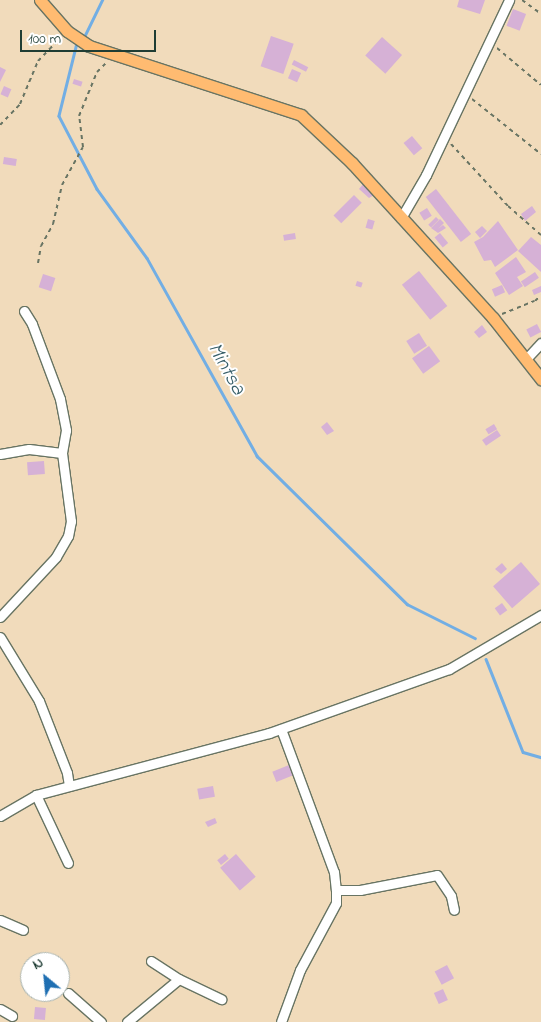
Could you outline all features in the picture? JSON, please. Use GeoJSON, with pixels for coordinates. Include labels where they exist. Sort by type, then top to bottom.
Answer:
{"type":"FeatureCollection","features":[{"type":"Feature","properties":{"kind":"main road"},"geometry":{"type":"LineString","coordinates":[[40,0],[66,31],[89,46],[112,56],[183,75],[301,116],[352,163],[493,318],[541,379]]}},
{"type":"Feature","properties":{"kind":"street"},"geometry":{"type":"LineString","coordinates":[[401,218],[444,137],[509,0]]}},
{"type":"Feature","properties":{"kind":"street"},"geometry":{"type":"LineString","coordinates":[[0,617],[56,557],[68,536],[69,494],[62,453],[66,430],[60,399],[32,324],[24,311]]}},
{"type":"Feature","properties":{"kind":"street"},"geometry":{"type":"LineString","coordinates":[[526,359],[541,343]]}},
{"type":"Feature","properties":{"kind":"street"},"geometry":{"type":"LineString","coordinates":[[0,454],[29,449],[62,453]]}},
{"type":"Feature","properties":{"kind":"street"},"geometry":{"type":"LineString","coordinates":[[0,816],[36,795],[205,752],[281,729],[449,669],[541,615]]}},
{"type":"Feature","properties":{"kind":"street"},"geometry":{"type":"LineString","coordinates":[[0,637],[29,681],[46,717],[67,773],[68,786]]}},
{"type":"Feature","properties":{"kind":"street"},"geometry":{"type":"LineString","coordinates":[[281,729],[334,872],[336,890],[336,902],[300,970],[281,1022]]}},
{"type":"Feature","properties":{"kind":"street"},"geometry":{"type":"LineString","coordinates":[[36,795],[68,863]]}},
{"type":"Feature","properties":{"kind":"street"},"geometry":{"type":"LineString","coordinates":[[336,890],[360,890],[437,875],[451,896],[454,910]]}},
{"type":"Feature","properties":{"kind":"street"},"geometry":{"type":"LineString","coordinates":[[0,920],[23,930]]}},
{"type":"Feature","properties":{"kind":"street"},"geometry":{"type":"LineString","coordinates":[[152,961],[179,979],[221,999]]}},
{"type":"Feature","properties":{"kind":"street"},"geometry":{"type":"LineString","coordinates":[[127,1022],[179,979]]}},
{"type":"Feature","properties":{"kind":"street"},"geometry":{"type":"LineString","coordinates":[[70,995],[101,1022]]}},
{"type":"Feature","properties":{"kind":"street"},"geometry":{"type":"LineString","coordinates":[[0,1009],[12,1016]]}},
{"type":"Feature","properties":{"kind":"path"},"geometry":{"type":"LineString","coordinates":[[522,0],[541,14]]}},
{"type":"Feature","properties":{"kind":"path"},"geometry":{"type":"LineString","coordinates":[[0,125],[20,104],[38,61],[66,31]]}},
{"type":"Feature","properties":{"kind":"path"},"geometry":{"type":"LineString","coordinates":[[489,42],[541,85]]}},
{"type":"Feature","properties":{"kind":"path"},"geometry":{"type":"LineString","coordinates":[[38,263],[41,246],[53,224],[62,185],[83,147],[79,116],[97,72],[112,56]]}},
{"type":"Feature","properties":{"kind":"path"},"geometry":{"type":"LineString","coordinates":[[465,92],[541,154]]}},
{"type":"Feature","properties":{"kind":"path"},"geometry":{"type":"LineString","coordinates":[[444,137],[508,206],[541,235]]}},
{"type":"Feature","properties":{"kind":"path"},"geometry":{"type":"LineString","coordinates":[[493,318],[535,301],[541,295]]}},
{"type":"Feature","properties":{"kind":"building"},"geometry":{"type":"Polygon","coordinates":[[[459,0],[485,0],[480,14],[457,7],[459,0]]]}},
{"type":"Feature","properties":{"kind":"building"},"geometry":{"type":"Polygon","coordinates":[[[513,9],[526,14],[520,31],[507,26],[513,9]]]}},
{"type":"Feature","properties":{"kind":"building"},"geometry":{"type":"Polygon","coordinates":[[[271,36],[294,44],[283,74],[261,66],[271,36]]]}},
{"type":"Feature","properties":{"kind":"building"},"geometry":{"type":"Polygon","coordinates":[[[382,37],[402,55],[385,74],[365,56],[382,37]]]}},
{"type":"Feature","properties":{"kind":"building"},"geometry":{"type":"Polygon","coordinates":[[[294,60],[308,67],[306,72],[292,64],[294,60]]]}},
{"type":"Feature","properties":{"kind":"building"},"geometry":{"type":"Polygon","coordinates":[[[0,67],[6,70],[0,82],[0,67]]]}},
{"type":"Feature","properties":{"kind":"building"},"geometry":{"type":"Polygon","coordinates":[[[292,69],[301,73],[297,82],[288,78],[292,69]]]}},
{"type":"Feature","properties":{"kind":"building"},"geometry":{"type":"Polygon","coordinates":[[[74,79],[83,82],[81,87],[72,84],[74,79]]]}},
{"type":"Feature","properties":{"kind":"building"},"geometry":{"type":"Polygon","coordinates":[[[4,86],[11,89],[8,97],[0,94],[4,86]]]}},
{"type":"Feature","properties":{"kind":"building"},"geometry":{"type":"Polygon","coordinates":[[[412,136],[422,148],[414,155],[404,143],[412,136]]]}},
{"type":"Feature","properties":{"kind":"building"},"geometry":{"type":"Polygon","coordinates":[[[4,157],[17,159],[16,166],[3,164],[4,157]]]}},
{"type":"Feature","properties":{"kind":"building"},"geometry":{"type":"Polygon","coordinates":[[[364,183],[374,195],[369,198],[359,189],[364,183]]]}},
{"type":"Feature","properties":{"kind":"building"},"geometry":{"type":"Polygon","coordinates":[[[436,189],[471,234],[461,242],[426,197],[436,189]]]}},
{"type":"Feature","properties":{"kind":"building"},"geometry":{"type":"Polygon","coordinates":[[[354,195],[362,203],[341,223],[333,216],[354,195]]]}},
{"type":"Feature","properties":{"kind":"building"},"geometry":{"type":"Polygon","coordinates":[[[532,206],[536,212],[525,221],[521,214],[532,206]]]}},
{"type":"Feature","properties":{"kind":"building"},"geometry":{"type":"Polygon","coordinates":[[[427,208],[432,216],[424,220],[419,213],[427,208]]]}},
{"type":"Feature","properties":{"kind":"building"},"geometry":{"type":"Polygon","coordinates":[[[436,217],[439,220],[431,228],[428,225],[436,217]]]}},
{"type":"Feature","properties":{"kind":"building"},"geometry":{"type":"Polygon","coordinates":[[[368,219],[375,221],[372,230],[366,228],[368,219]]]}},
{"type":"Feature","properties":{"kind":"building"},"geometry":{"type":"Polygon","coordinates":[[[440,219],[444,223],[438,229],[443,225],[446,228],[438,233],[431,228],[440,219]]]}},
{"type":"Feature","properties":{"kind":"building"},"geometry":{"type":"Polygon","coordinates":[[[498,221],[518,250],[495,267],[491,260],[484,261],[474,242],[483,237],[498,221]]]}},
{"type":"Feature","properties":{"kind":"building"},"geometry":{"type":"Polygon","coordinates":[[[482,226],[487,231],[480,238],[475,232],[482,226]]]}},
{"type":"Feature","properties":{"kind":"building"},"geometry":{"type":"Polygon","coordinates":[[[295,233],[296,239],[284,241],[283,235],[295,233]]]}},
{"type":"Feature","properties":{"kind":"building"},"geometry":{"type":"Polygon","coordinates":[[[440,233],[448,243],[443,248],[435,237],[440,233]]]}},
{"type":"Feature","properties":{"kind":"building"},"geometry":{"type":"Polygon","coordinates":[[[531,237],[541,245],[541,272],[518,251],[531,237]]]}},
{"type":"Feature","properties":{"kind":"building"},"geometry":{"type":"Polygon","coordinates":[[[516,257],[526,272],[517,277],[523,286],[509,295],[495,273],[516,257]]]}},
{"type":"Feature","properties":{"kind":"building"},"geometry":{"type":"Polygon","coordinates":[[[419,271],[447,306],[430,320],[402,285],[419,271]]]}},
{"type":"Feature","properties":{"kind":"building"},"geometry":{"type":"Polygon","coordinates":[[[535,272],[539,278],[525,287],[521,282],[535,272]]]}},
{"type":"Feature","properties":{"kind":"building"},"geometry":{"type":"Polygon","coordinates":[[[43,274],[55,278],[51,291],[39,287],[43,274]]]}},
{"type":"Feature","properties":{"kind":"building"},"geometry":{"type":"Polygon","coordinates":[[[357,281],[363,283],[361,288],[355,286],[357,281]]]}},
{"type":"Feature","properties":{"kind":"building"},"geometry":{"type":"Polygon","coordinates":[[[502,285],[505,292],[495,297],[492,289],[502,285]]]}},
{"type":"Feature","properties":{"kind":"building"},"geometry":{"type":"Polygon","coordinates":[[[541,286],[541,292],[534,295],[532,290],[541,286]]]}},
{"type":"Feature","properties":{"kind":"building"},"geometry":{"type":"Polygon","coordinates":[[[537,324],[541,332],[530,337],[526,329],[537,324]]]}},
{"type":"Feature","properties":{"kind":"building"},"geometry":{"type":"Polygon","coordinates":[[[482,325],[487,332],[479,338],[474,332],[482,325]]]}},
{"type":"Feature","properties":{"kind":"building"},"geometry":{"type":"Polygon","coordinates":[[[419,333],[427,346],[414,354],[406,341],[419,333]]]}},
{"type":"Feature","properties":{"kind":"building"},"geometry":{"type":"Polygon","coordinates":[[[429,346],[440,361],[423,374],[412,358],[429,346]]]}},
{"type":"Feature","properties":{"kind":"building"},"geometry":{"type":"Polygon","coordinates":[[[327,422],[334,431],[327,435],[321,427],[327,422]]]}},
{"type":"Feature","properties":{"kind":"building"},"geometry":{"type":"Polygon","coordinates":[[[494,424],[497,429],[489,434],[485,429],[494,424]]]}},
{"type":"Feature","properties":{"kind":"building"},"geometry":{"type":"Polygon","coordinates":[[[497,430],[501,436],[486,446],[482,440],[497,430]]]}},
{"type":"Feature","properties":{"kind":"building"},"geometry":{"type":"Polygon","coordinates":[[[44,461],[45,474],[28,475],[27,462],[44,461]]]}},
{"type":"Feature","properties":{"kind":"building"},"geometry":{"type":"Polygon","coordinates":[[[521,562],[540,584],[512,608],[493,586],[521,562]]]}},
{"type":"Feature","properties":{"kind":"building"},"geometry":{"type":"Polygon","coordinates":[[[502,563],[507,569],[501,574],[495,569],[502,563]]]}},
{"type":"Feature","properties":{"kind":"building"},"geometry":{"type":"Polygon","coordinates":[[[502,603],[507,610],[500,616],[495,608],[502,603]]]}},
{"type":"Feature","properties":{"kind":"building"},"geometry":{"type":"Polygon","coordinates":[[[289,765],[293,775],[276,782],[272,772],[289,765]]]}},
{"type":"Feature","properties":{"kind":"building"},"geometry":{"type":"Polygon","coordinates":[[[213,786],[215,797],[199,800],[197,789],[213,786]]]}},
{"type":"Feature","properties":{"kind":"building"},"geometry":{"type":"Polygon","coordinates":[[[215,818],[217,823],[208,827],[205,822],[215,818]]]}},
{"type":"Feature","properties":{"kind":"building"},"geometry":{"type":"Polygon","coordinates":[[[225,854],[229,859],[221,865],[217,860],[225,854]]]}},
{"type":"Feature","properties":{"kind":"building"},"geometry":{"type":"Polygon","coordinates":[[[236,854],[256,877],[240,890],[220,868],[236,854]]]}},
{"type":"Feature","properties":{"kind":"building"},"geometry":{"type":"Polygon","coordinates":[[[447,965],[454,978],[442,985],[435,972],[447,965]]]}},
{"type":"Feature","properties":{"kind":"building"},"geometry":{"type":"Polygon","coordinates":[[[443,989],[448,1000],[439,1004],[434,993],[443,989]]]}},
{"type":"Feature","properties":{"kind":"building"},"geometry":{"type":"Polygon","coordinates":[[[35,1007],[46,1008],[45,1020],[34,1019],[35,1007]]]}},
{"type":"Feature","properties":{"kind":"waterway","name":"Mintsa"},"geometry":{"type":"LineString","coordinates":[[85,35],[102,0]]}},
{"type":"Feature","properties":{"kind":"waterway","name":"Mintsa"},"geometry":{"type":"LineString","coordinates":[[77,43],[59,116],[97,189],[147,258],[257,456],[407,604],[475,638]]}},
{"type":"Feature","properties":{"kind":"waterway","name":"Mintsa"},"geometry":{"type":"LineString","coordinates":[[486,659],[523,752],[541,757]]}}]}
